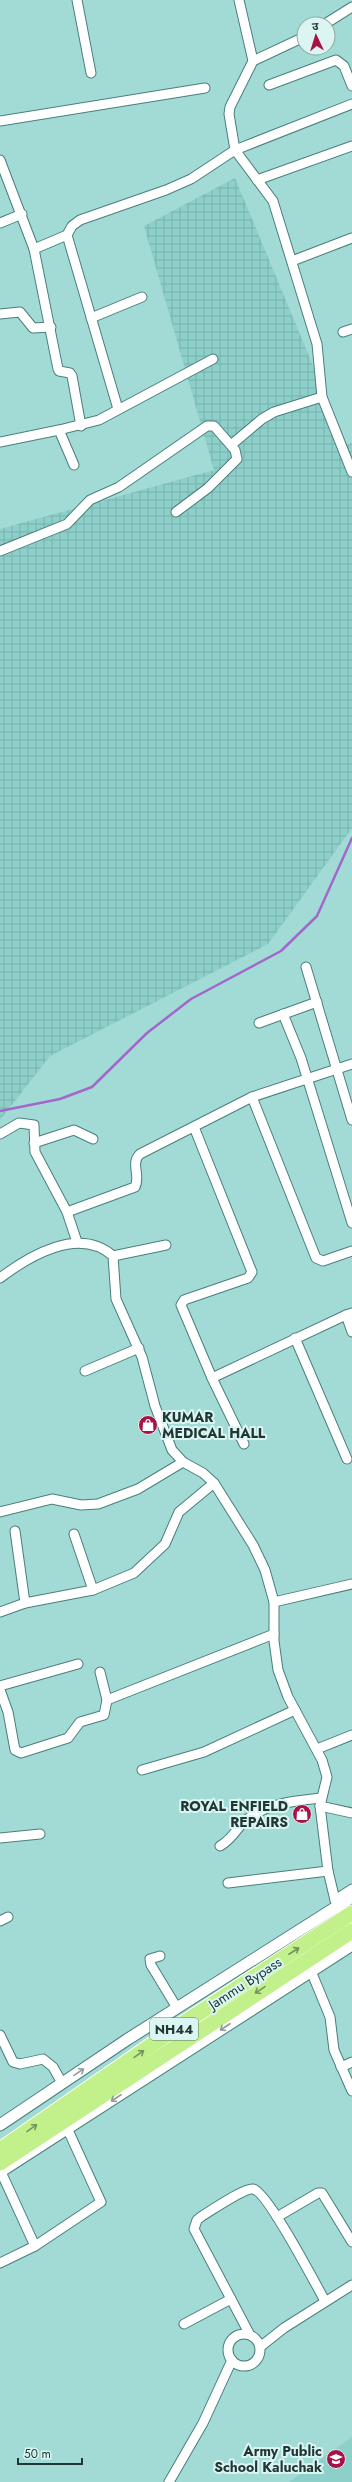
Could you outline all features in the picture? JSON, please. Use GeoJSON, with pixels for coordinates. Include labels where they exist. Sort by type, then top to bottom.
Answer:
{"type":"FeatureCollection","features":[{"type":"Feature","properties":{"kind":"highway","name":"Jammu Bypass"},"geometry":{"type":"LineString","coordinates":[[0,2150],[344,1914]]}},
{"type":"Feature","properties":{"kind":"highway","name":"Jammu Bypass"},"geometry":{"type":"LineString","coordinates":[[0,2169],[344,1914]]}},
{"type":"Feature","properties":{"kind":"street"},"geometry":{"type":"LineString","coordinates":[[77,0],[91,73]]}},
{"type":"Feature","properties":{"kind":"street"},"geometry":{"type":"LineString","coordinates":[[240,0],[253,61]]}},
{"type":"Feature","properties":{"kind":"street"},"geometry":{"type":"LineString","coordinates":[[336,17],[352,7]]}},
{"type":"Feature","properties":{"kind":"street"},"geometry":{"type":"LineString","coordinates":[[296,41],[253,61],[230,107],[229,114],[235,150],[274,201],[317,344],[322,397],[352,472]]}},
{"type":"Feature","properties":{"kind":"street"},"geometry":{"type":"LineString","coordinates":[[269,85],[336,60],[344,66],[352,86]]}},
{"type":"Feature","properties":{"kind":"street"},"geometry":{"type":"LineString","coordinates":[[0,121],[205,88]]}},
{"type":"Feature","properties":{"kind":"street"},"geometry":{"type":"LineString","coordinates":[[34,249],[67,235],[72,226],[80,220],[166,190],[191,179],[235,150],[352,104]]}},
{"type":"Feature","properties":{"kind":"street"},"geometry":{"type":"LineString","coordinates":[[257,180],[352,146]]}},
{"type":"Feature","properties":{"kind":"street"},"geometry":{"type":"LineString","coordinates":[[0,160],[22,214],[34,249],[51,327],[58,369],[59,371],[70,373],[72,376],[81,426]]}},
{"type":"Feature","properties":{"kind":"street"},"geometry":{"type":"LineString","coordinates":[[0,223],[22,214]]}},
{"type":"Feature","properties":{"kind":"street"},"geometry":{"type":"LineString","coordinates":[[67,235],[118,409]]}},
{"type":"Feature","properties":{"kind":"street"},"geometry":{"type":"LineString","coordinates":[[292,261],[351,242]]}},
{"type":"Feature","properties":{"kind":"street"},"geometry":{"type":"LineString","coordinates":[[91,318],[142,297]]}},
{"type":"Feature","properties":{"kind":"street"},"geometry":{"type":"LineString","coordinates":[[0,314],[20,312],[33,328],[51,327]]}},
{"type":"Feature","properties":{"kind":"street"},"geometry":{"type":"LineString","coordinates":[[0,442],[81,426],[99,420],[213,359]]}},
{"type":"Feature","properties":{"kind":"street"},"geometry":{"type":"LineString","coordinates":[[231,445],[262,419],[274,412],[322,397]]}},
{"type":"Feature","properties":{"kind":"street"},"geometry":{"type":"LineString","coordinates":[[0,551],[67,524],[90,500],[119,487],[207,426],[210,425],[217,428],[237,455],[234,463],[208,488],[176,512]]}},
{"type":"Feature","properties":{"kind":"street"},"geometry":{"type":"LineString","coordinates":[[59,430],[74,465]]}},
{"type":"Feature","properties":{"kind":"street"},"geometry":{"type":"LineString","coordinates":[[306,967],[352,1120]]}},
{"type":"Feature","properties":{"kind":"street"},"geometry":{"type":"LineString","coordinates":[[258,1023],[317,1002]]}},
{"type":"Feature","properties":{"kind":"street"},"geometry":{"type":"LineString","coordinates":[[283,1014],[307,1078],[352,1223]]}},
{"type":"Feature","properties":{"kind":"street"},"geometry":{"type":"LineString","coordinates":[[67,1212],[129,1191],[137,1184],[135,1162],[140,1154],[252,1097],[352,1064]]}},
{"type":"Feature","properties":{"kind":"street"},"geometry":{"type":"LineString","coordinates":[[252,1097],[316,1258],[323,1261],[352,1251]]}},
{"type":"Feature","properties":{"kind":"street"},"geometry":{"type":"LineString","coordinates":[[0,1134],[19,1123],[31,1123],[34,1127],[34,1143],[37,1157],[67,1212],[77,1242]]}},
{"type":"Feature","properties":{"kind":"street"},"geometry":{"type":"LineString","coordinates":[[194,1127],[252,1272],[248,1278],[184,1300],[181,1305],[212,1378],[244,1444]]}},
{"type":"Feature","properties":{"kind":"street"},"geometry":{"type":"LineString","coordinates":[[34,1143],[74,1130],[93,1139]]}},
{"type":"Feature","properties":{"kind":"street"},"geometry":{"type":"LineString","coordinates":[[0,1278],[13,1268],[38,1254],[77,1242],[109,1252],[113,1256],[116,1299],[139,1348],[155,1406],[172,1450],[182,1462],[203,1474],[214,1483],[253,1545],[264,1570],[274,1602],[274,1634],[278,1670],[295,1710],[317,1749],[327,1777],[320,1802],[328,1871],[344,1914]]}},
{"type":"Feature","properties":{"kind":"street"},"geometry":{"type":"LineString","coordinates":[[113,1256],[166,1245]]}},
{"type":"Feature","properties":{"kind":"street"},"geometry":{"type":"LineString","coordinates":[[212,1378],[349,1314],[352,1332]]}},
{"type":"Feature","properties":{"kind":"street"},"geometry":{"type":"LineString","coordinates":[[295,1338],[347,1459]]}},
{"type":"Feature","properties":{"kind":"street"},"geometry":{"type":"LineString","coordinates":[[86,1371],[139,1348]]}},
{"type":"Feature","properties":{"kind":"street"},"geometry":{"type":"LineString","coordinates":[[0,1512],[43,1500],[56,1499],[81,1505],[98,1504],[138,1489],[182,1462]]}},
{"type":"Feature","properties":{"kind":"street"},"geometry":{"type":"LineString","coordinates":[[0,1612],[25,1603],[93,1590],[134,1573],[143,1566],[164,1544],[179,1512],[214,1483]]}},
{"type":"Feature","properties":{"kind":"street"},"geometry":{"type":"LineString","coordinates":[[15,1531],[25,1603]]}},
{"type":"Feature","properties":{"kind":"street"},"geometry":{"type":"LineString","coordinates":[[74,1534],[93,1590]]}},
{"type":"Feature","properties":{"kind":"street"},"geometry":{"type":"LineString","coordinates":[[274,1602],[352,1584]]}},
{"type":"Feature","properties":{"kind":"street"},"geometry":{"type":"LineString","coordinates":[[106,1700],[274,1634]]}},
{"type":"Feature","properties":{"kind":"street"},"geometry":{"type":"LineString","coordinates":[[0,1686],[78,1664]]}},
{"type":"Feature","properties":{"kind":"street"},"geometry":{"type":"LineString","coordinates":[[0,1690],[8,1712],[15,1750],[21,1753],[68,1738],[80,1722],[104,1715],[106,1700],[100,1672]]}},
{"type":"Feature","properties":{"kind":"street"},"geometry":{"type":"LineString","coordinates":[[142,1770],[204,1752],[295,1710]]}},
{"type":"Feature","properties":{"kind":"street"},"geometry":{"type":"LineString","coordinates":[[317,1749],[352,1735]]}},
{"type":"Feature","properties":{"kind":"street"},"geometry":{"type":"LineString","coordinates":[[220,1846],[231,1840],[244,1822],[265,1809],[284,1802],[320,1802],[352,1813]]}},
{"type":"Feature","properties":{"kind":"street"},"geometry":{"type":"LineString","coordinates":[[0,1838],[40,1834]]}},
{"type":"Feature","properties":{"kind":"street"},"geometry":{"type":"LineString","coordinates":[[228,1883],[328,1871]]}},
{"type":"Feature","properties":{"kind":"street"},"geometry":{"type":"LineString","coordinates":[[344,1914],[352,1889]]}},
{"type":"Feature","properties":{"kind":"street"},"geometry":{"type":"LineString","coordinates":[[0,2125],[177,2008],[344,1914],[352,1897]]}},
{"type":"Feature","properties":{"kind":"street"},"geometry":{"type":"LineString","coordinates":[[35,2246],[0,2169],[68,2130],[352,1945]]}},
{"type":"Feature","properties":{"kind":"street"},"geometry":{"type":"LineString","coordinates":[[160,1956],[150,1959],[151,1965],[177,2008]]}},
{"type":"Feature","properties":{"kind":"street"},"geometry":{"type":"LineString","coordinates":[[311,1971],[330,2017],[334,2050],[352,2091]]}},
{"type":"Feature","properties":{"kind":"street"},"geometry":{"type":"LineString","coordinates":[[0,2035],[13,2062],[20,2064],[38,2060],[46,2061],[53,2067],[62,2083]]}},
{"type":"Feature","properties":{"kind":"street"},"geometry":{"type":"LineString","coordinates":[[341,2066],[352,2062]]}},
{"type":"Feature","properties":{"kind":"street"},"geometry":{"type":"LineString","coordinates":[[0,2263],[35,2246],[101,2202],[68,2130]]}},
{"type":"Feature","properties":{"kind":"street"},"geometry":{"type":"LineString","coordinates":[[250,2335],[239,2335],[231,2341],[228,2350],[232,2360],[241,2365],[251,2364],[259,2357],[260,2346],[254,2337],[250,2335],[194,2229],[197,2220],[252,2189],[261,2193],[277,2217],[325,2301]]}},
{"type":"Feature","properties":{"kind":"street"},"geometry":{"type":"LineString","coordinates":[[277,2217],[318,2193],[322,2193],[352,2242]]}},
{"type":"Feature","properties":{"kind":"street"},"geometry":{"type":"LineString","coordinates":[[260,2346],[325,2301],[352,2285]]}},
{"type":"Feature","properties":{"kind":"street"},"geometry":{"type":"LineString","coordinates":[[184,2324],[231,2299]]}},
{"type":"Feature","properties":{"kind":"street"},"geometry":{"type":"LineString","coordinates":[[169,2482],[203,2423],[232,2360]]}},
{"type":"Feature","properties":{"kind":"shaded area"},"geometry":{"type":"Polygon","coordinates":[[[235,178],[346,445],[352,443],[352,828],[268,944],[50,1056],[0,1120],[0,529],[214,470],[144,226],[235,178]]]}},
{"type":"Feature","properties":{"kind":"shaded area","name":"Army Public School Kaluchak"},"geometry":{"type":"Polygon","coordinates":[[[352,2437],[352,2482],[289,2482],[352,2437]]]}},
{"type":"Feature","properties":{"kind":"waterway"},"geometry":{"type":"LineString","coordinates":[[0,1111],[60,1099],[92,1087],[147,1033],[191,999],[281,951],[317,916],[352,838]]}},
{"type":"Feature","properties":{"kind":"place","name":"KUMAR MEDICAL HALL"},"geometry":{"type":"Point","coordinates":[148,1425]}},
{"type":"Feature","properties":{"kind":"place","name":"ROYAL ENFIELD REPAIRS"},"geometry":{"type":"Point","coordinates":[302,1814]}},
{"type":"Feature","properties":{"kind":"place","name":"Army Public School Kaluchak"},"geometry":{"type":"Point","coordinates":[336,2459]}}]}
